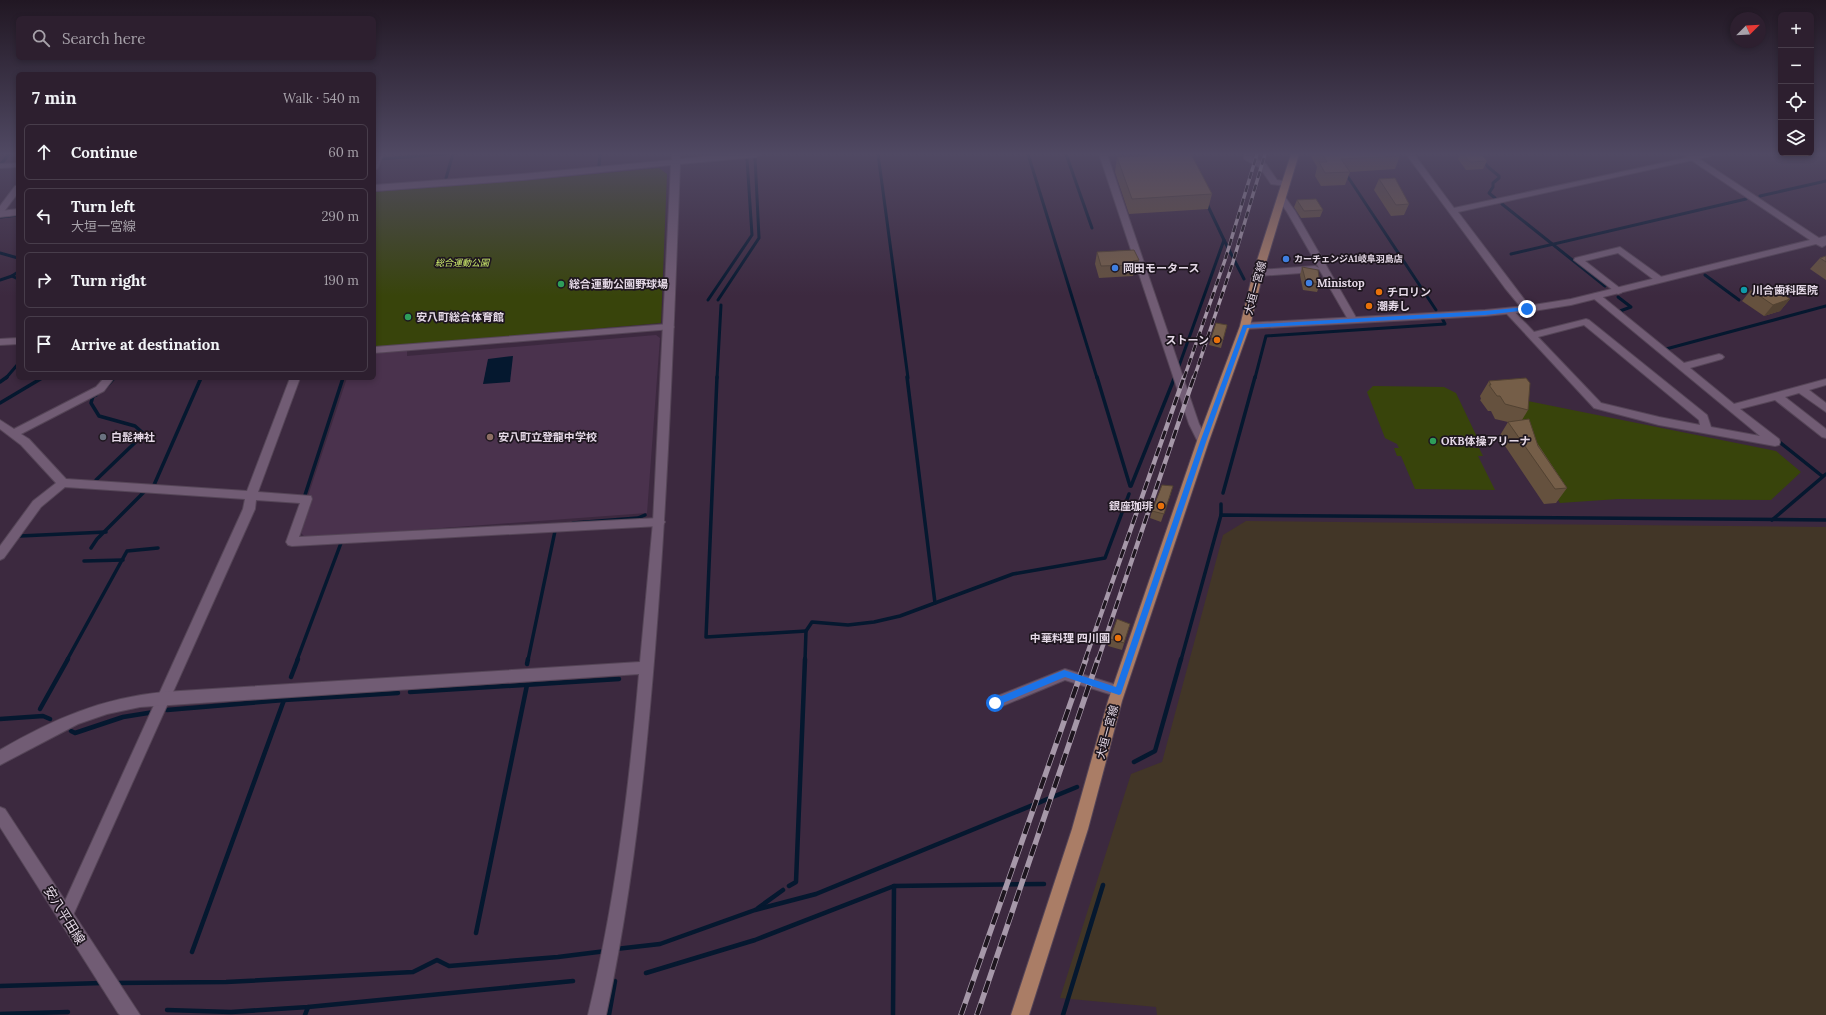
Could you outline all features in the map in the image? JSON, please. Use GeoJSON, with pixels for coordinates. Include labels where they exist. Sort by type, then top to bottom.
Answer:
{"type":"FeatureCollection","features":[{"type":"Feature","properties":{"kind":"main road","name":"大垣一宮線"},"geometry":{"type":"LineString","coordinates":[[1020,1015],[1080,829],[1119,691],[1203,442],[1245,326],[1258,272],[1281,201]]}},
{"type":"Feature","properties":{"kind":"street"},"geometry":{"type":"LineString","coordinates":[[0,212],[8,201]]}},
{"type":"Feature","properties":{"kind":"street"},"geometry":{"type":"LineString","coordinates":[[597,1015],[607,971],[626,862],[638,767],[659,522],[673,201]]}},
{"type":"Feature","properties":{"kind":"street"},"geometry":{"type":"LineString","coordinates":[[1118,201],[1190,410],[1203,442]]}},
{"type":"Feature","properties":{"kind":"street"},"geometry":{"type":"LineString","coordinates":[[1284,201],[1291,211],[1353,321]]}},
{"type":"Feature","properties":{"kind":"street"},"geometry":{"type":"LineString","coordinates":[[1447,201],[1508,286],[1527,309]]}},
{"type":"Feature","properties":{"kind":"street"},"geometry":{"type":"LineString","coordinates":[[1454,211],[1496,201]]}},
{"type":"Feature","properties":{"kind":"street"},"geometry":{"type":"LineString","coordinates":[[1759,201],[1823,242]]}},
{"type":"Feature","properties":{"kind":"street"},"geometry":{"type":"LineString","coordinates":[[0,212],[16,212]]}},
{"type":"Feature","properties":{"kind":"street"},"geometry":{"type":"LineString","coordinates":[[1245,326],[1353,321],[1527,309],[1596,296],[1823,242]]}},
{"type":"Feature","properties":{"kind":"street"},"geometry":{"type":"LineString","coordinates":[[1618,291],[1578,260],[1620,250],[1660,280]]}},
{"type":"Feature","properties":{"kind":"street"},"geometry":{"type":"LineString","coordinates":[[1258,272],[1324,269]]}},
{"type":"Feature","properties":{"kind":"street"},"geometry":{"type":"LineString","coordinates":[[1509,311],[1598,406],[1706,430],[1775,442],[1596,296]]}},
{"type":"Feature","properties":{"kind":"street"},"geometry":{"type":"LineString","coordinates":[[1532,336],[1586,322],[1702,418],[1706,430]]}},
{"type":"Feature","properties":{"kind":"street"},"geometry":{"type":"LineString","coordinates":[[376,350],[669,327]]}},
{"type":"Feature","properties":{"kind":"street"},"geometry":{"type":"LineString","coordinates":[[0,342],[16,341]]}},
{"type":"Feature","properties":{"kind":"street"},"geometry":{"type":"LineString","coordinates":[[1682,366],[1719,357]]}},
{"type":"Feature","properties":{"kind":"street"},"geometry":{"type":"LineString","coordinates":[[14,433],[100,389],[107,380]]}},
{"type":"Feature","properties":{"kind":"street"},"geometry":{"type":"LineString","coordinates":[[65,917],[249,509],[251,495],[295,380]]}},
{"type":"Feature","properties":{"kind":"street"},"geometry":{"type":"LineString","coordinates":[[1732,408],[1778,397],[1826,382]]}},
{"type":"Feature","properties":{"kind":"street"},"geometry":{"type":"LineString","coordinates":[[1801,389],[1826,408]]}},
{"type":"Feature","properties":{"kind":"street"},"geometry":{"type":"LineString","coordinates":[[1778,397],[1826,434]]}},
{"type":"Feature","properties":{"kind":"street"},"geometry":{"type":"LineString","coordinates":[[0,424],[25,442],[63,483]]}},
{"type":"Feature","properties":{"kind":"street"},"geometry":{"type":"LineString","coordinates":[[0,555],[37,504],[63,483],[307,499],[292,542],[659,522]]}},
{"type":"Feature","properties":{"kind":"street"},"geometry":{"type":"LineString","coordinates":[[0,758],[60,724],[99,710],[140,701],[164,698],[646,668]]}},
{"type":"Feature","properties":{"kind":"street"},"geometry":{"type":"LineString","coordinates":[[995,703],[1064,674],[1119,691]]}},
{"type":"Feature","properties":{"kind":"street","name":"安八平田線"},"geometry":{"type":"LineString","coordinates":[[0,814],[127,1011]]}},
{"type":"Feature","properties":{"kind":"shaded area","name":"安八町立登龍中学校"},"geometry":{"type":"Polygon","coordinates":[[[656,335],[660,338],[647,513],[306,538],[301,533],[312,498],[308,496],[346,380],[376,380],[376,353],[407,350],[407,356],[656,335]]]}},
{"type":"Feature","properties":{"kind":"shaded area"},"geometry":{"type":"Polygon","coordinates":[[[1246,521],[1826,527],[1826,1015],[1157,1015],[1156,1007],[1060,998],[1131,774],[1162,762],[1223,535],[1246,521]]]}},
{"type":"Feature","properties":{"kind":"green space","name":"総合運動公園"},"geometry":{"type":"Polygon","coordinates":[[[376,201],[666,201],[661,323],[376,348],[376,201]]]}},
{"type":"Feature","properties":{"kind":"green space","name":"OKB体操アリーナ"},"geometry":{"type":"Polygon","coordinates":[[[1373,386],[1444,387],[1456,393],[1477,437],[1472,446],[1474,448],[1479,448],[1483,456],[1478,456],[1495,490],[1415,489],[1401,456],[1397,456],[1394,448],[1399,448],[1397,444],[1385,438],[1367,392],[1373,386]]]}},
{"type":"Feature","properties":{"kind":"green space"},"geometry":{"type":"Polygon","coordinates":[[[1523,400],[1776,451],[1801,472],[1771,500],[1618,499],[1560,503],[1532,462],[1521,430],[1523,400]]]}},
{"type":"Feature","properties":{"kind":"water"},"geometry":{"type":"Polygon","coordinates":[[[513,356],[510,382],[483,384],[488,359],[513,356]]]}},
{"type":"Feature","properties":{"kind":"building"},"geometry":{"type":"Polygon","coordinates":[[[1298,201],[1318,201],[1323,210],[1304,211],[1298,201]]]}},
{"type":"Feature","properties":{"kind":"building"},"geometry":{"type":"Polygon","coordinates":[[[1394,201],[1408,201],[1409,204],[1396,205],[1394,201]]]}},
{"type":"Feature","properties":{"kind":"building"},"geometry":{"type":"Polygon","coordinates":[[[1134,250],[1139,260],[1133,261],[1135,265],[1101,266],[1097,252],[1134,250]]]}},
{"type":"Feature","properties":{"kind":"building"},"geometry":{"type":"Polygon","coordinates":[[[1826,256],[1826,262],[1820,258],[1826,256]]]}},
{"type":"Feature","properties":{"kind":"building"},"geometry":{"type":"Polygon","coordinates":[[[1302,267],[1318,270],[1320,284],[1306,282],[1302,267]]]}},
{"type":"Feature","properties":{"kind":"building"},"geometry":{"type":"Polygon","coordinates":[[[1770,285],[1790,299],[1773,305],[1751,290],[1770,285]]]}},
{"type":"Feature","properties":{"kind":"building"},"geometry":{"type":"Polygon","coordinates":[[[1216,323],[1227,325],[1223,340],[1211,338],[1216,323]]]}},
{"type":"Feature","properties":{"kind":"building"},"geometry":{"type":"Polygon","coordinates":[[[1526,378],[1530,383],[1528,410],[1505,404],[1500,396],[1497,396],[1489,385],[1491,385],[1489,381],[1526,378]]]}},
{"type":"Feature","properties":{"kind":"building"},"geometry":{"type":"Polygon","coordinates":[[[1529,419],[1538,446],[1567,488],[1555,489],[1508,422],[1529,419]]]}},
{"type":"Feature","properties":{"kind":"building","name":"銀座珈琲"},"geometry":{"type":"Polygon","coordinates":[[[1162,485],[1173,486],[1164,514],[1152,511],[1162,485]]]}},
{"type":"Feature","properties":{"kind":"building","name":"中華料理 四川園"},"geometry":{"type":"Polygon","coordinates":[[[1117,619],[1130,624],[1124,643],[1110,639],[1117,619]]]}},
{"type":"Feature","properties":{"kind":"waterway"},"geometry":{"type":"LineString","coordinates":[[708,300],[752,235],[750,201]]}},
{"type":"Feature","properties":{"kind":"waterway"},"geometry":{"type":"LineString","coordinates":[[718,300],[759,238],[757,201]]}},
{"type":"Feature","properties":{"kind":"waterway"},"geometry":{"type":"LineString","coordinates":[[884,201],[908,378]]}},
{"type":"Feature","properties":{"kind":"waterway"},"geometry":{"type":"LineString","coordinates":[[1043,201],[1097,378]]}},
{"type":"Feature","properties":{"kind":"waterway"},"geometry":{"type":"LineString","coordinates":[[1083,201],[1092,228]]}},
{"type":"Feature","properties":{"kind":"waterway"},"geometry":{"type":"LineString","coordinates":[[1364,201],[1436,310]]}},
{"type":"Feature","properties":{"kind":"waterway"},"geometry":{"type":"LineString","coordinates":[[1553,244],[1736,201]]}},
{"type":"Feature","properties":{"kind":"waterway"},"geometry":{"type":"LineString","coordinates":[[1206,202],[1224,240]]}},
{"type":"Feature","properties":{"kind":"waterway"},"geometry":{"type":"LineString","coordinates":[[1502,204],[1553,244]]}},
{"type":"Feature","properties":{"kind":"waterway"},"geometry":{"type":"LineString","coordinates":[[1,217],[16,215]]}},
{"type":"Feature","properties":{"kind":"waterway"},"geometry":{"type":"LineString","coordinates":[[1179,366],[1224,240]]}},
{"type":"Feature","properties":{"kind":"waterway"},"geometry":{"type":"LineString","coordinates":[[1224,240],[1244,279]]}},
{"type":"Feature","properties":{"kind":"waterway"},"geometry":{"type":"LineString","coordinates":[[1511,254],[1553,244]]}},
{"type":"Feature","properties":{"kind":"waterway"},"geometry":{"type":"LineString","coordinates":[[1553,244],[1605,286]]}},
{"type":"Feature","properties":{"kind":"waterway"},"geometry":{"type":"LineString","coordinates":[[0,253],[16,257]]}},
{"type":"Feature","properties":{"kind":"waterway"},"geometry":{"type":"LineString","coordinates":[[12,276],[16,273]]}},
{"type":"Feature","properties":{"kind":"waterway"},"geometry":{"type":"LineString","coordinates":[[1705,275],[1739,300]]}},
{"type":"Feature","properties":{"kind":"waterway"},"geometry":{"type":"LineString","coordinates":[[0,280],[12,276]]}},
{"type":"Feature","properties":{"kind":"waterway"},"geometry":{"type":"LineString","coordinates":[[12,276],[16,278]]}},
{"type":"Feature","properties":{"kind":"waterway"},"geometry":{"type":"LineString","coordinates":[[1618,297],[1631,307],[1620,311],[1622,313]]}},
{"type":"Feature","properties":{"kind":"waterway"},"geometry":{"type":"LineString","coordinates":[[717,378],[721,305]]}},
{"type":"Feature","properties":{"kind":"waterway"},"geometry":{"type":"LineString","coordinates":[[1666,349],[1826,306]]}},
{"type":"Feature","properties":{"kind":"waterway"},"geometry":{"type":"LineString","coordinates":[[1255,378],[1266,336],[1445,324],[1442,318]]}},
{"type":"Feature","properties":{"kind":"waterway"},"geometry":{"type":"LineString","coordinates":[[7,377],[16,366]]}},
{"type":"Feature","properties":{"kind":"waterway"},"geometry":{"type":"LineString","coordinates":[[0,382],[7,377]]}},
{"type":"Feature","properties":{"kind":"waterway"},"geometry":{"type":"LineString","coordinates":[[717,377],[706,637],[806,631]]}},
{"type":"Feature","properties":{"kind":"waterway"},"geometry":{"type":"LineString","coordinates":[[907,377],[935,603]]}},
{"type":"Feature","properties":{"kind":"waterway"},"geometry":{"type":"LineString","coordinates":[[1097,377],[1130,486]]}},
{"type":"Feature","properties":{"kind":"waterway"},"geometry":{"type":"LineString","coordinates":[[1223,493],[1255,377]]}},
{"type":"Feature","properties":{"kind":"waterway"},"geometry":{"type":"LineString","coordinates":[[1131,486],[1174,379]]}},
{"type":"Feature","properties":{"kind":"waterway"},"geometry":{"type":"LineString","coordinates":[[0,403],[39,380]]}},
{"type":"Feature","properties":{"kind":"waterway"},"geometry":{"type":"LineString","coordinates":[[103,390],[112,380]]}},
{"type":"Feature","properties":{"kind":"waterway"},"geometry":{"type":"LineString","coordinates":[[154,485],[200,380]]}},
{"type":"Feature","properties":{"kind":"waterway"},"geometry":{"type":"LineString","coordinates":[[305,495],[342,380]]}},
{"type":"Feature","properties":{"kind":"waterway"},"geometry":{"type":"LineString","coordinates":[[96,395],[93,396],[91,403],[99,416],[135,426],[144,434],[96,480]]}},
{"type":"Feature","properties":{"kind":"waterway"},"geometry":{"type":"LineString","coordinates":[[1777,440],[1822,476]]}},
{"type":"Feature","properties":{"kind":"waterway"},"geometry":{"type":"LineString","coordinates":[[1773,520],[1826,474]]}},
{"type":"Feature","properties":{"kind":"waterway"},"geometry":{"type":"LineString","coordinates":[[104,532],[144,492]]}},
{"type":"Feature","properties":{"kind":"waterway"},"geometry":{"type":"LineString","coordinates":[[935,603],[1013,574],[1105,558],[1129,494]]}},
{"type":"Feature","properties":{"kind":"waterway"},"geometry":{"type":"LineString","coordinates":[[1221,504],[1221,515]]}},
{"type":"Feature","properties":{"kind":"waterway"},"geometry":{"type":"LineString","coordinates":[[573,523],[638,518],[645,515]]}},
{"type":"Feature","properties":{"kind":"waterway"},"geometry":{"type":"LineString","coordinates":[[1181,660],[1221,515]]}},
{"type":"Feature","properties":{"kind":"waterway"},"geometry":{"type":"LineString","coordinates":[[1221,515],[1773,520]]}},
{"type":"Feature","properties":{"kind":"waterway"},"geometry":{"type":"LineString","coordinates":[[1773,520],[1826,520]]}},
{"type":"Feature","properties":{"kind":"waterway"},"geometry":{"type":"LineString","coordinates":[[528,660],[555,531]]}},
{"type":"Feature","properties":{"kind":"waterway"},"geometry":{"type":"LineString","coordinates":[[20,536],[104,532]]}},
{"type":"Feature","properties":{"kind":"waterway"},"geometry":{"type":"LineString","coordinates":[[91,548],[104,532]]}},
{"type":"Feature","properties":{"kind":"waterway"},"geometry":{"type":"LineString","coordinates":[[297,660],[341,543]]}},
{"type":"Feature","properties":{"kind":"waterway"},"geometry":{"type":"LineString","coordinates":[[122,560],[127,551],[158,548]]}},
{"type":"Feature","properties":{"kind":"waterway"},"geometry":{"type":"LineString","coordinates":[[67,660],[122,560]]}},
{"type":"Feature","properties":{"kind":"waterway"},"geometry":{"type":"LineString","coordinates":[[84,561],[122,560]]}},
{"type":"Feature","properties":{"kind":"waterway"},"geometry":{"type":"LineString","coordinates":[[806,631],[812,622],[848,625],[874,622],[900,616],[935,603]]}},
{"type":"Feature","properties":{"kind":"waterway"},"geometry":{"type":"LineString","coordinates":[[805,660],[806,631]]}},
{"type":"Feature","properties":{"kind":"waterway"},"geometry":{"type":"LineString","coordinates":[[40,709],[68,659]]}},
{"type":"Feature","properties":{"kind":"waterway"},"geometry":{"type":"LineString","coordinates":[[291,677],[298,659]]}},
{"type":"Feature","properties":{"kind":"waterway"},"geometry":{"type":"LineString","coordinates":[[527,664],[528,659]]}},
{"type":"Feature","properties":{"kind":"waterway"},"geometry":{"type":"LineString","coordinates":[[789,886],[796,882],[805,659]]}},
{"type":"Feature","properties":{"kind":"waterway"},"geometry":{"type":"LineString","coordinates":[[1134,762],[1155,751],[1181,659]]}},
{"type":"Feature","properties":{"kind":"waterway"},"geometry":{"type":"LineString","coordinates":[[410,692],[619,679]]}},
{"type":"Feature","properties":{"kind":"waterway"},"geometry":{"type":"LineString","coordinates":[[476,933],[527,685]]}},
{"type":"Feature","properties":{"kind":"waterway"},"geometry":{"type":"LineString","coordinates":[[284,700],[398,693]]}},
{"type":"Feature","properties":{"kind":"waterway"},"geometry":{"type":"LineString","coordinates":[[167,710],[284,700]]}},
{"type":"Feature","properties":{"kind":"waterway"},"geometry":{"type":"LineString","coordinates":[[192,952],[284,700]]}},
{"type":"Feature","properties":{"kind":"waterway"},"geometry":{"type":"LineString","coordinates":[[71,731],[75,733],[123,717],[154,712]]}},
{"type":"Feature","properties":{"kind":"waterway"},"geometry":{"type":"LineString","coordinates":[[0,719],[43,716],[50,719]]}},
{"type":"Feature","properties":{"kind":"waterway"},"geometry":{"type":"LineString","coordinates":[[616,949],[660,944],[755,910],[816,894],[1077,787]]}},
{"type":"Feature","properties":{"kind":"waterway"},"geometry":{"type":"LineString","coordinates":[[894,886],[1044,884]]}},
{"type":"Feature","properties":{"kind":"waterway"},"geometry":{"type":"LineString","coordinates":[[1063,1015],[1103,885]]}},
{"type":"Feature","properties":{"kind":"waterway"},"geometry":{"type":"LineString","coordinates":[[646,973],[755,940],[894,886]]}},
{"type":"Feature","properties":{"kind":"waterway"},"geometry":{"type":"LineString","coordinates":[[893,1015],[894,886]]}},
{"type":"Feature","properties":{"kind":"waterway"},"geometry":{"type":"LineString","coordinates":[[758,908],[783,890]]}},
{"type":"Feature","properties":{"kind":"waterway"},"geometry":{"type":"LineString","coordinates":[[115,983],[226,982],[413,972],[437,960],[449,966],[558,957],[606,951]]}},
{"type":"Feature","properties":{"kind":"waterway"},"geometry":{"type":"LineString","coordinates":[[308,1007],[573,981]]}},
{"type":"Feature","properties":{"kind":"waterway"},"geometry":{"type":"LineString","coordinates":[[609,1015],[615,981]]}},
{"type":"Feature","properties":{"kind":"waterway"},"geometry":{"type":"LineString","coordinates":[[0,986],[102,983]]}},
{"type":"Feature","properties":{"kind":"waterway"},"geometry":{"type":"LineString","coordinates":[[167,1010],[231,1012],[308,1007]]}},
{"type":"Feature","properties":{"kind":"waterway"},"geometry":{"type":"LineString","coordinates":[[305,1015],[308,1007]]}},
{"type":"Feature","properties":{"kind":"waterway"},"geometry":{"type":"LineString","coordinates":[[0,1014],[68,1012]]}},
{"type":"Feature","properties":{"kind":"railway"},"geometry":{"type":"LineString","coordinates":[[1184,378],[1225,260],[1243,201]]}},
{"type":"Feature","properties":{"kind":"railway"},"geometry":{"type":"LineString","coordinates":[[1194,378],[1233,262],[1251,201]]}},
{"type":"Feature","properties":{"kind":"railway"},"geometry":{"type":"LineString","coordinates":[[1085,660],[1184,377]]}},
{"type":"Feature","properties":{"kind":"railway"},"geometry":{"type":"LineString","coordinates":[[1098,660],[1194,377]]}},
{"type":"Feature","properties":{"kind":"railway"},"geometry":{"type":"LineString","coordinates":[[961,1015],[1086,659]]}},
{"type":"Feature","properties":{"kind":"railway"},"geometry":{"type":"LineString","coordinates":[[977,1015],[1098,659]]}},
{"type":"Feature","properties":{"kind":"place","name":"カーチェンジA1岐阜羽島店"},"geometry":{"type":"Point","coordinates":[1286,259]}},
{"type":"Feature","properties":{"kind":"place","name":"岡田モータース"},"geometry":{"type":"Point","coordinates":[1115,268]}},
{"type":"Feature","properties":{"kind":"place","name":"Ministop"},"geometry":{"type":"Point","coordinates":[1309,283]}},
{"type":"Feature","properties":{"kind":"place","name":"総合運動公園野球場"},"geometry":{"type":"Point","coordinates":[561,284]}},
{"type":"Feature","properties":{"kind":"place","name":"川合歯科医院"},"geometry":{"type":"Point","coordinates":[1744,290]}},
{"type":"Feature","properties":{"kind":"place","name":"チロリン"},"geometry":{"type":"Point","coordinates":[1379,292]}},
{"type":"Feature","properties":{"kind":"place","name":"潮寿し"},"geometry":{"type":"Point","coordinates":[1369,306]}},
{"type":"Feature","properties":{"kind":"place","name":"安八町総合体育館"},"geometry":{"type":"Point","coordinates":[408,317]}},
{"type":"Feature","properties":{"kind":"place","name":"ストーン"},"geometry":{"type":"Point","coordinates":[1217,340]}},
{"type":"Feature","properties":{"kind":"place","name":"白髭神社"},"geometry":{"type":"Point","coordinates":[103,437]}},
{"type":"Feature","properties":{"kind":"place","name":"安八町立登龍中学校"},"geometry":{"type":"Point","coordinates":[490,437]}},
{"type":"Feature","properties":{"kind":"place","name":"OKB体操アリーナ"},"geometry":{"type":"Point","coordinates":[1433,441]}},
{"type":"Feature","properties":{"kind":"place","name":"銀座珈琲"},"geometry":{"type":"Point","coordinates":[1161,506]}},
{"type":"Feature","properties":{"kind":"place","name":"中華料理 四川園"},"geometry":{"type":"Point","coordinates":[1118,638]}},
{"type":"Feature","properties":{"kind":"route"},"geometry":{"type":"LineString","coordinates":[[995,703],[1064,674],[1119,691],[1203,442],[1245,326],[1353,321],[1527,309]]}}]}
